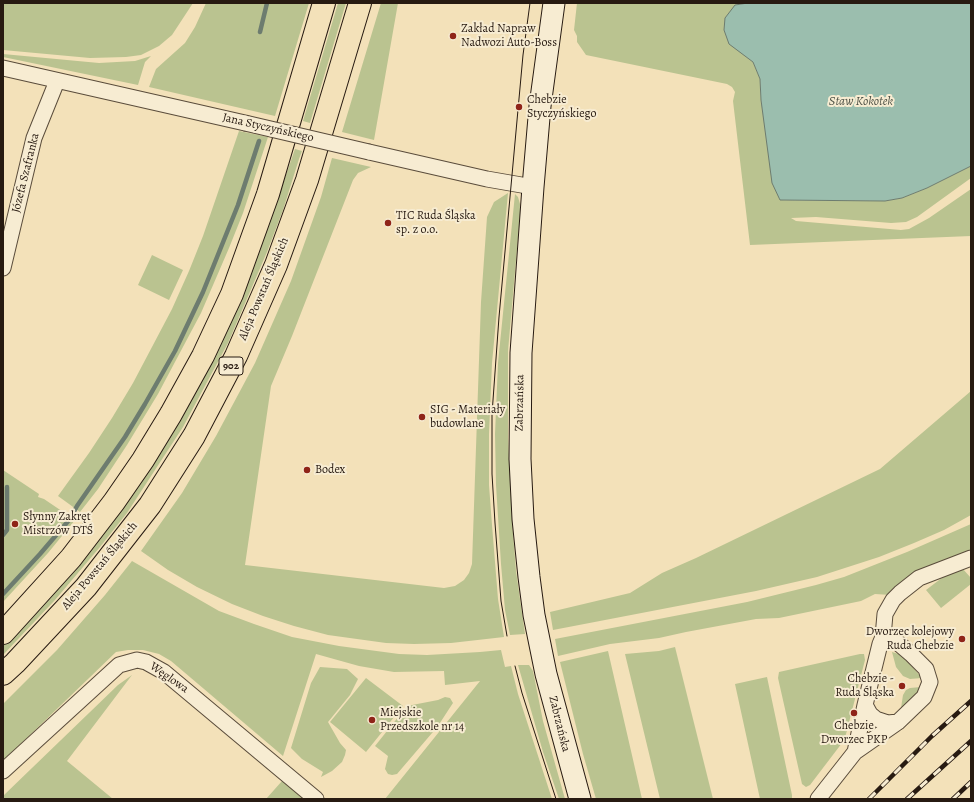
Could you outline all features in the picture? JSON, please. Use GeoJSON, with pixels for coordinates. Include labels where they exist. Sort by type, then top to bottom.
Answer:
{"type":"FeatureCollection","features":[{"type":"Feature","properties":{"kind":"main road","name":"902"},"geometry":{"type":"LineString","coordinates":[[3,633],[71,558],[114,502],[143,460],[171,414],[203,356],[232,294],[268,194],[324,3]]}},
{"type":"Feature","properties":{"kind":"main road","name":"Aleja Powstań Śląskich"},"geometry":{"type":"LineString","coordinates":[[3,674],[86,587],[150,505],[194,436],[236,356],[276,265],[307,180],[360,3]]}},
{"type":"Feature","properties":{"kind":"main road","name":"Zabrzańska"},"geometry":{"type":"LineString","coordinates":[[554,3],[540,106],[533,188],[521,353],[520,459],[529,577],[538,637],[580,799]]}},
{"type":"Feature","properties":{"kind":"street","name":"Jana Styczyńskiego"},"geometry":{"type":"LineString","coordinates":[[3,68],[487,179],[533,188]]}},
{"type":"Feature","properties":{"kind":"street","name":"Józefa Szafranka"},"geometry":{"type":"LineString","coordinates":[[3,268],[34,138],[57,81]]}},
{"type":"Feature","properties":{"kind":"street"},"geometry":{"type":"LineString","coordinates":[[855,752],[864,705],[883,637],[885,614],[893,600],[919,578],[971,558]]}},
{"type":"Feature","properties":{"kind":"street"},"geometry":{"type":"LineString","coordinates":[[818,799],[855,752],[898,722],[924,698],[930,682],[926,669],[912,654],[891,637],[883,637]]}},
{"type":"Feature","properties":{"kind":"street","name":"Węglowa"},"geometry":{"type":"LineString","coordinates":[[3,771],[119,665],[137,660],[146,662],[164,672],[316,799]]}},
{"type":"Feature","properties":{"kind":"street"},"geometry":{"type":"LineString","coordinates":[[864,705],[870,714],[876,719],[888,723],[898,722]]}},
{"type":"Feature","properties":{"kind":"green space"},"geometry":{"type":"Polygon","coordinates":[[[3,3],[193,3],[172,35],[159,46],[141,55],[90,58],[3,50],[3,3]]]}},
{"type":"Feature","properties":{"kind":"green space"},"geometry":{"type":"Polygon","coordinates":[[[206,3],[309,3],[275,116],[149,87],[156,69],[185,43],[195,27],[206,3]]]}},
{"type":"Feature","properties":{"kind":"green space"},"geometry":{"type":"Polygon","coordinates":[[[338,3],[346,3],[310,123],[303,121],[338,3]]]}},
{"type":"Feature","properties":{"kind":"green space"},"geometry":{"type":"Polygon","coordinates":[[[381,3],[398,3],[374,140],[342,132],[381,3]]]}},
{"type":"Feature","properties":{"kind":"green space"},"geometry":{"type":"Polygon","coordinates":[[[577,3],[748,3],[735,5],[742,53],[753,62],[760,79],[761,100],[780,200],[885,201],[902,198],[927,188],[971,166],[971,178],[917,217],[906,222],[891,223],[816,217],[791,218],[796,221],[901,230],[909,229],[929,218],[971,189],[971,236],[750,245],[733,101],[735,92],[732,87],[727,84],[586,55],[577,42],[577,36],[574,30],[577,3]]]}},
{"type":"Feature","properties":{"kind":"green space"},"geometry":{"type":"Polygon","coordinates":[[[3,54],[99,63],[135,61],[151,56],[145,62],[138,85],[3,57],[3,54]]]}},
{"type":"Feature","properties":{"kind":"green space"},"geometry":{"type":"Polygon","coordinates":[[[239,131],[268,137],[243,213],[229,248],[201,313],[158,394],[98,489],[80,512],[58,496],[112,418],[133,383],[172,309],[203,236],[239,131]]]}},
{"type":"Feature","properties":{"kind":"green space"},"geometry":{"type":"Polygon","coordinates":[[[295,149],[302,151],[283,210],[267,252],[228,343],[183,427],[127,513],[55,600],[3,655],[3,645],[26,621],[241,296],[260,250],[295,149]]]}},
{"type":"Feature","properties":{"kind":"green space"},"geometry":{"type":"Polygon","coordinates":[[[332,158],[371,167],[358,173],[353,180],[271,386],[245,565],[444,588],[455,586],[464,580],[469,573],[472,564],[481,302],[487,217],[494,202],[508,193],[492,363],[489,434],[489,485],[498,599],[504,637],[451,643],[414,644],[386,643],[328,635],[263,616],[232,604],[197,587],[168,570],[141,551],[182,493],[216,436],[255,363],[291,281],[321,197],[332,158]]]}},
{"type":"Feature","properties":{"kind":"green space"},"geometry":{"type":"Polygon","coordinates":[[[515,194],[518,197],[520,204],[520,215],[508,351],[508,438],[516,571],[525,634],[510,635],[505,610],[501,564],[496,485],[495,434],[498,363],[515,194]]]}},
{"type":"Feature","properties":{"kind":"green space"},"geometry":{"type":"Polygon","coordinates":[[[152,255],[183,270],[169,300],[138,285],[152,255]]]}},
{"type":"Feature","properties":{"kind":"green space"},"geometry":{"type":"Polygon","coordinates":[[[971,391],[971,515],[944,530],[914,543],[879,557],[817,577],[756,591],[553,630],[550,612],[630,593],[662,573],[880,469],[971,391]]]}},
{"type":"Feature","properties":{"kind":"green space"},"geometry":{"type":"Polygon","coordinates":[[[3,470],[39,494],[38,497],[44,499],[75,520],[48,553],[3,602],[3,470]]]}},
{"type":"Feature","properties":{"kind":"green space"},"geometry":{"type":"Polygon","coordinates":[[[971,524],[971,553],[891,595],[875,594],[861,601],[779,618],[756,619],[659,638],[610,644],[558,656],[555,639],[747,602],[816,585],[844,577],[971,524]]]}},
{"type":"Feature","properties":{"kind":"green space"},"geometry":{"type":"Polygon","coordinates":[[[132,561],[219,611],[292,637],[339,646],[399,654],[427,655],[501,650],[505,667],[511,666],[518,694],[552,799],[385,799],[480,681],[445,685],[444,671],[394,672],[359,666],[316,654],[283,756],[171,661],[159,654],[143,650],[128,650],[116,652],[3,761],[3,704],[57,650],[105,595],[132,561]]]}},
{"type":"Feature","properties":{"kind":"green space"},"geometry":{"type":"Polygon","coordinates":[[[962,568],[971,578],[971,584],[941,608],[926,590],[947,574],[962,568]]]}},
{"type":"Feature","properties":{"kind":"green space"},"geometry":{"type":"Polygon","coordinates":[[[675,647],[713,799],[660,799],[625,654],[659,651],[675,647]]]}},
{"type":"Feature","properties":{"kind":"green space"},"geometry":{"type":"Polygon","coordinates":[[[608,651],[642,799],[596,799],[560,662],[608,651]]]}},
{"type":"Feature","properties":{"kind":"green space"},"geometry":{"type":"Polygon","coordinates":[[[892,652],[902,655],[922,678],[910,679],[903,676],[896,667],[892,652]]]}},
{"type":"Feature","properties":{"kind":"green space"},"geometry":{"type":"Polygon","coordinates":[[[864,654],[865,660],[845,738],[810,785],[806,787],[802,784],[778,678],[779,672],[864,654]]]}},
{"type":"Feature","properties":{"kind":"green space"},"geometry":{"type":"Polygon","coordinates":[[[518,665],[529,665],[533,671],[543,721],[565,799],[559,799],[543,752],[518,665]]]}},
{"type":"Feature","properties":{"kind":"green space"},"geometry":{"type":"Polygon","coordinates":[[[320,667],[347,669],[358,679],[350,695],[328,722],[340,743],[346,750],[345,755],[342,762],[332,771],[321,777],[323,772],[302,759],[291,748],[311,683],[320,667]]]}},
{"type":"Feature","properties":{"kind":"green space"},"geometry":{"type":"Polygon","coordinates":[[[132,675],[67,761],[113,799],[3,799],[4,795],[118,685],[132,675]]]}},
{"type":"Feature","properties":{"kind":"green space"},"geometry":{"type":"Polygon","coordinates":[[[767,677],[792,799],[760,799],[735,684],[767,677]]]}},
{"type":"Feature","properties":{"kind":"green space"},"geometry":{"type":"Polygon","coordinates":[[[366,678],[403,706],[366,752],[330,722],[366,678]]]}},
{"type":"Feature","properties":{"kind":"green space"},"geometry":{"type":"Polygon","coordinates":[[[921,687],[919,691],[901,708],[903,695],[906,690],[921,687]]]}},
{"type":"Feature","properties":{"kind":"green space"},"geometry":{"type":"Polygon","coordinates":[[[445,697],[450,698],[453,703],[438,726],[397,774],[388,774],[385,769],[388,756],[375,746],[407,706],[438,700],[445,697]]]}},
{"type":"Feature","properties":{"kind":"green space"},"geometry":{"type":"Polygon","coordinates":[[[282,781],[304,799],[266,799],[282,781]]]}},
{"type":"Feature","properties":{"kind":"water","name":"Staw Kokotek"},"geometry":{"type":"Polygon","coordinates":[[[748,3],[971,3],[971,166],[927,188],[902,198],[885,201],[780,200],[772,183],[761,100],[760,79],[753,62],[729,44],[724,30],[725,18],[735,5],[748,3]]]}},
{"type":"Feature","properties":{"kind":"waterway"},"geometry":{"type":"LineString","coordinates":[[260,32],[267,3]]}},
{"type":"Feature","properties":{"kind":"waterway"},"geometry":{"type":"LineString","coordinates":[[3,594],[70,519],[77,506],[125,437],[175,351],[203,292],[238,205],[259,141]]}},
{"type":"Feature","properties":{"kind":"waterway"},"geometry":{"type":"LineString","coordinates":[[3,535],[7,530],[7,487]]}},
{"type":"Feature","properties":{"kind":"tram line"},"geometry":{"type":"LineString","coordinates":[[507,636],[501,601],[495,523],[492,474],[492,414],[499,317],[523,55],[530,3]]}},
{"type":"Feature","properties":{"kind":"tram line"},"geometry":{"type":"LineString","coordinates":[[515,666],[522,693],[556,799]]}},
{"type":"Feature","properties":{"kind":"railway"},"geometry":{"type":"LineString","coordinates":[[869,799],[932,736],[971,701]]}},
{"type":"Feature","properties":{"kind":"railway"},"geometry":{"type":"LineString","coordinates":[[907,799],[971,741]]}},
{"type":"Feature","properties":{"kind":"railway"},"geometry":{"type":"LineString","coordinates":[[953,799],[971,782]]}},
{"type":"Feature","properties":{"kind":"place","name":"Zakład Napraw Nadwozi Auto-Boss"},"geometry":{"type":"Point","coordinates":[453,36]}},
{"type":"Feature","properties":{"kind":"place","name":"Chebzie Styczyńskiego"},"geometry":{"type":"Point","coordinates":[519,107]}},
{"type":"Feature","properties":{"kind":"place","name":"TIC Ruda Śląska sp. z o.o."},"geometry":{"type":"Point","coordinates":[388,223]}},
{"type":"Feature","properties":{"kind":"place","name":"SIG - Materiały budowlane"},"geometry":{"type":"Point","coordinates":[422,417]}},
{"type":"Feature","properties":{"kind":"place","name":"Bodex"},"geometry":{"type":"Point","coordinates":[307,470]}},
{"type":"Feature","properties":{"kind":"place","name":"Słynny Zakręt Mistrzów DTŚ"},"geometry":{"type":"Point","coordinates":[15,524]}},
{"type":"Feature","properties":{"kind":"place","name":"Dworzec kolejowy Ruda Chebzie"},"geometry":{"type":"Point","coordinates":[962,639]}},
{"type":"Feature","properties":{"kind":"place","name":"Chebzie - Ruda Śląska"},"geometry":{"type":"Point","coordinates":[902,686]}},
{"type":"Feature","properties":{"kind":"place","name":"Chebzie Dworzec PKP"},"geometry":{"type":"Point","coordinates":[854,713]}},
{"type":"Feature","properties":{"kind":"place","name":"Miejskie Przedszkole nr 14"},"geometry":{"type":"Point","coordinates":[372,720]}}]}
